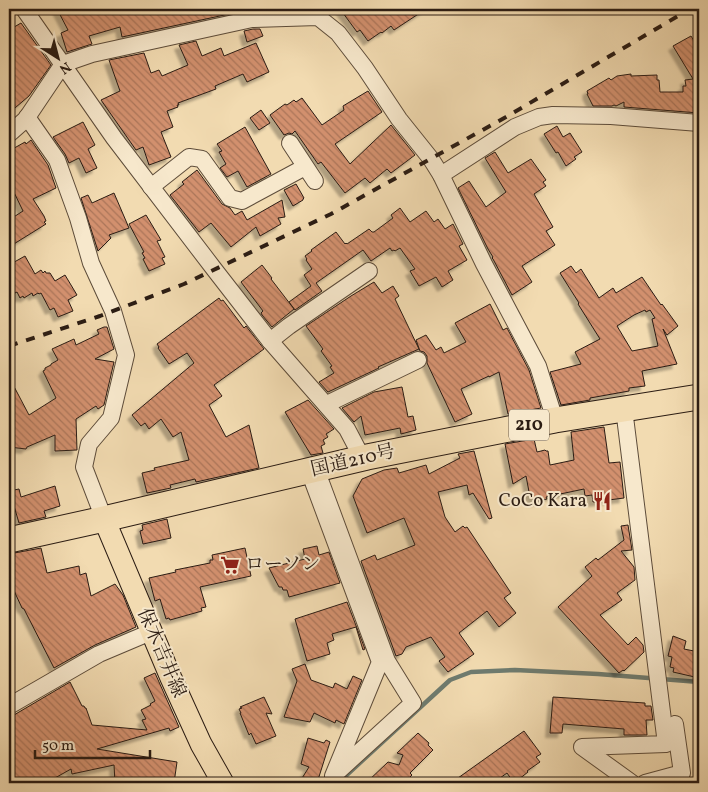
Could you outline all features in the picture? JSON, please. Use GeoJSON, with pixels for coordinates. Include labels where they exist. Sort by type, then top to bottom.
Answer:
{"type":"FeatureCollection","features":[{"type":"Feature","properties":{"kind":"highway","name":"国道210号"},"geometry":{"type":"LineString","coordinates":[[9,540],[360,458],[555,420],[699,397]]}},
{"type":"Feature","properties":{"kind":"main road","name":"保木吉井線"},"geometry":{"type":"LineString","coordinates":[[104,519],[171,678],[201,744],[223,783]]}},
{"type":"Feature","properties":{"kind":"street"},"geometry":{"type":"LineString","coordinates":[[24,9],[114,138],[151,187],[270,341],[347,428],[360,458]]}},
{"type":"Feature","properties":{"kind":"street"},"geometry":{"type":"LineString","coordinates":[[9,134],[27,117],[63,64],[92,54],[252,19],[318,13],[338,33],[365,68],[399,119],[431,159],[441,175],[484,264],[538,366],[555,420]]}},
{"type":"Feature","properties":{"kind":"street"},"geometry":{"type":"LineString","coordinates":[[441,175],[516,128],[539,117],[553,115],[611,116],[699,123]]}},
{"type":"Feature","properties":{"kind":"street"},"geometry":{"type":"LineString","coordinates":[[27,117],[56,160],[78,218],[91,263],[118,327],[126,355],[111,418],[90,444],[84,467],[104,519]]}},
{"type":"Feature","properties":{"kind":"street"},"geometry":{"type":"LineString","coordinates":[[290,143],[315,181]]}},
{"type":"Feature","properties":{"kind":"street"},"geometry":{"type":"LineString","coordinates":[[151,187],[189,157],[202,159],[230,198],[242,201],[305,166]]}},
{"type":"Feature","properties":{"kind":"street"},"geometry":{"type":"LineString","coordinates":[[270,341],[369,271]]}},
{"type":"Feature","properties":{"kind":"street"},"geometry":{"type":"LineString","coordinates":[[327,404],[418,360]]}},
{"type":"Feature","properties":{"kind":"street"},"geometry":{"type":"LineString","coordinates":[[628,408],[682,773],[646,783]]}},
{"type":"Feature","properties":{"kind":"street"},"geometry":{"type":"LineString","coordinates":[[628,408],[666,744],[582,746],[632,783]]}},
{"type":"Feature","properties":{"kind":"street"},"geometry":{"type":"LineString","coordinates":[[312,470],[387,661],[413,703],[332,776],[380,662],[312,470]]}},
{"type":"Feature","properties":{"kind":"street"},"geometry":{"type":"LineString","coordinates":[[9,706],[99,654],[152,632]]}},
{"type":"Feature","properties":{"kind":"building"},"geometry":{"type":"Polygon","coordinates":[[[57,9],[135,9],[136,13],[151,9],[243,9],[243,11],[122,37],[120,27],[89,36],[92,44],[67,52],[61,33],[68,30],[57,9]]]}},
{"type":"Feature","properties":{"kind":"building"},"geometry":{"type":"Polygon","coordinates":[[[340,9],[426,9],[394,30],[391,26],[368,41],[360,30],[357,32],[340,9]]]}},
{"type":"Feature","properties":{"kind":"building"},"geometry":{"type":"Polygon","coordinates":[[[21,23],[51,65],[29,96],[9,113],[9,30],[21,23]]]}},
{"type":"Feature","properties":{"kind":"building"},"geometry":{"type":"Polygon","coordinates":[[[260,29],[263,36],[247,42],[244,31],[260,29]]]}},
{"type":"Feature","properties":{"kind":"building"},"geometry":{"type":"Polygon","coordinates":[[[691,36],[699,49],[699,113],[624,107],[624,102],[616,106],[593,106],[587,91],[609,78],[611,80],[617,76],[631,74],[631,76],[657,75],[660,92],[683,92],[683,86],[686,86],[685,80],[693,79],[673,46],[691,36]]]}},
{"type":"Feature","properties":{"kind":"building"},"geometry":{"type":"Polygon","coordinates":[[[196,41],[202,56],[221,48],[224,56],[256,43],[269,72],[247,82],[243,74],[215,86],[216,89],[178,103],[178,107],[167,111],[173,127],[161,132],[171,157],[149,165],[143,147],[136,150],[101,100],[120,91],[109,60],[144,53],[151,73],[159,70],[162,76],[188,65],[179,45],[196,41]]]}},
{"type":"Feature","properties":{"kind":"building"},"geometry":{"type":"Polygon","coordinates":[[[368,91],[382,112],[335,144],[350,164],[391,125],[415,155],[391,173],[387,169],[370,183],[365,178],[345,193],[321,162],[318,164],[295,131],[292,134],[284,135],[270,115],[285,104],[287,105],[294,100],[296,102],[302,98],[322,125],[344,110],[343,106],[368,91]]]}},
{"type":"Feature","properties":{"kind":"building"},"geometry":{"type":"Polygon","coordinates":[[[261,110],[270,123],[259,130],[250,118],[261,110]]]}},
{"type":"Feature","properties":{"kind":"building"},"geometry":{"type":"Polygon","coordinates":[[[83,122],[95,145],[88,149],[97,168],[86,173],[79,158],[69,163],[53,137],[83,122]]]}},
{"type":"Feature","properties":{"kind":"building"},"geometry":{"type":"Polygon","coordinates":[[[557,126],[563,137],[570,133],[582,152],[574,157],[576,159],[566,166],[544,134],[557,126]]]}},
{"type":"Feature","properties":{"kind":"building"},"geometry":{"type":"Polygon","coordinates":[[[245,127],[271,174],[247,187],[238,171],[227,177],[220,168],[226,164],[219,152],[222,151],[217,144],[245,127]]]}},
{"type":"Feature","properties":{"kind":"building"},"geometry":{"type":"Polygon","coordinates":[[[31,140],[48,165],[56,188],[33,199],[44,216],[46,224],[9,247],[9,220],[23,211],[9,182],[9,151],[31,140]]]}},
{"type":"Feature","properties":{"kind":"building"},"geometry":{"type":"Polygon","coordinates":[[[495,152],[508,173],[531,159],[546,180],[543,182],[546,186],[534,194],[553,227],[546,231],[555,245],[522,266],[532,282],[512,295],[458,188],[469,181],[486,207],[506,192],[485,158],[495,152]]]}},
{"type":"Feature","properties":{"kind":"building"},"geometry":{"type":"Polygon","coordinates":[[[197,170],[222,204],[230,208],[235,215],[242,211],[247,220],[282,200],[285,217],[278,218],[281,224],[260,236],[256,227],[231,247],[211,223],[199,232],[170,195],[197,170]]]}},
{"type":"Feature","properties":{"kind":"building"},"geometry":{"type":"Polygon","coordinates":[[[296,184],[304,198],[293,206],[284,190],[296,184]]]}},
{"type":"Feature","properties":{"kind":"building"},"geometry":{"type":"Polygon","coordinates":[[[114,193],[129,228],[109,235],[111,238],[98,251],[81,198],[88,195],[92,203],[114,193]]]}},
{"type":"Feature","properties":{"kind":"building"},"geometry":{"type":"Polygon","coordinates":[[[400,208],[410,222],[426,211],[434,222],[438,219],[445,229],[453,224],[463,244],[459,246],[467,260],[448,271],[453,280],[442,287],[436,277],[419,286],[410,271],[415,269],[400,248],[392,251],[390,248],[371,261],[363,250],[316,283],[322,291],[295,310],[289,302],[311,286],[304,275],[312,269],[305,256],[311,250],[336,232],[347,244],[369,229],[374,232],[393,218],[391,215],[400,208]]]}},
{"type":"Feature","properties":{"kind":"building"},"geometry":{"type":"Polygon","coordinates":[[[146,215],[161,240],[157,241],[165,257],[162,258],[165,264],[149,271],[143,259],[145,258],[142,253],[144,252],[129,224],[146,215]]]}},
{"type":"Feature","properties":{"kind":"building"},"geometry":{"type":"Polygon","coordinates":[[[25,256],[35,274],[41,270],[43,273],[45,271],[50,273],[55,281],[65,275],[77,295],[68,300],[73,311],[58,317],[54,308],[50,310],[41,293],[33,296],[32,293],[24,298],[23,296],[20,298],[17,292],[15,293],[9,282],[9,265],[25,256]]]}},
{"type":"Feature","properties":{"kind":"building"},"geometry":{"type":"Polygon","coordinates":[[[262,265],[294,309],[272,327],[262,315],[263,311],[241,282],[262,265]]]}},
{"type":"Feature","properties":{"kind":"building"},"geometry":{"type":"Polygon","coordinates":[[[571,266],[576,273],[581,269],[599,298],[613,288],[616,293],[642,277],[678,326],[667,335],[663,329],[677,364],[642,371],[645,386],[629,388],[629,391],[561,405],[550,372],[581,364],[575,352],[600,339],[560,273],[571,266]],[[645,310],[634,315],[617,326],[632,351],[658,346],[652,319],[655,318],[650,310],[646,312],[645,310]]]}},
{"type":"Feature","properties":{"kind":"building"},"geometry":{"type":"Polygon","coordinates":[[[374,282],[382,293],[393,286],[399,296],[395,299],[419,349],[328,392],[319,382],[334,373],[330,367],[332,366],[321,351],[323,349],[306,326],[374,282]]]}},
{"type":"Feature","properties":{"kind":"building"},"geometry":{"type":"Polygon","coordinates":[[[219,298],[221,301],[223,300],[244,328],[246,326],[264,349],[214,385],[222,396],[209,405],[226,437],[249,425],[259,468],[196,482],[195,479],[170,485],[171,488],[147,493],[142,473],[155,470],[154,468],[189,460],[181,432],[173,437],[161,419],[149,429],[145,423],[141,426],[132,415],[194,363],[187,353],[169,364],[157,344],[219,298]]]}},
{"type":"Feature","properties":{"kind":"building"},"geometry":{"type":"Polygon","coordinates":[[[490,304],[503,330],[507,328],[529,370],[541,408],[508,414],[499,372],[461,389],[472,414],[455,422],[427,363],[427,356],[424,352],[420,351],[416,340],[426,335],[436,350],[441,347],[444,353],[466,342],[455,323],[490,304]]]}},
{"type":"Feature","properties":{"kind":"building"},"geometry":{"type":"Polygon","coordinates":[[[107,327],[114,349],[95,359],[114,362],[104,405],[98,409],[96,406],[76,419],[77,450],[55,451],[55,435],[26,449],[9,447],[9,377],[29,415],[56,398],[43,371],[58,360],[52,349],[74,339],[76,345],[99,334],[97,330],[107,327]]]}},
{"type":"Feature","properties":{"kind":"building"},"geometry":{"type":"Polygon","coordinates":[[[402,387],[408,417],[413,416],[416,430],[401,434],[400,428],[365,435],[361,416],[354,422],[342,408],[374,392],[402,387]]]}},
{"type":"Feature","properties":{"kind":"building"},"geometry":{"type":"Polygon","coordinates":[[[308,400],[334,429],[326,434],[328,437],[323,440],[325,444],[321,446],[323,453],[311,455],[285,412],[308,400]]]}},
{"type":"Feature","properties":{"kind":"building"},"geometry":{"type":"Polygon","coordinates":[[[604,427],[609,463],[620,462],[624,498],[593,502],[592,495],[585,496],[584,489],[546,497],[547,499],[533,502],[532,496],[530,497],[526,476],[513,484],[505,444],[534,439],[537,452],[548,451],[550,465],[574,460],[571,432],[604,427]]]}},
{"type":"Feature","properties":{"kind":"building"},"geometry":{"type":"Polygon","coordinates":[[[474,451],[492,518],[489,519],[473,493],[469,495],[467,485],[438,492],[445,517],[455,532],[463,526],[467,527],[511,593],[504,598],[516,613],[499,627],[487,611],[459,633],[474,654],[448,672],[439,661],[445,657],[431,637],[406,647],[402,654],[396,656],[361,561],[375,555],[377,560],[415,545],[404,518],[367,533],[353,496],[362,479],[384,470],[397,468],[399,473],[426,465],[429,474],[460,458],[458,454],[474,451]]]}},
{"type":"Feature","properties":{"kind":"building"},"geometry":{"type":"Polygon","coordinates":[[[55,486],[60,506],[44,511],[46,517],[19,523],[14,506],[9,507],[9,491],[19,489],[21,497],[55,486]]]}},
{"type":"Feature","properties":{"kind":"building"},"geometry":{"type":"Polygon","coordinates":[[[167,519],[171,538],[143,544],[140,531],[143,530],[142,525],[167,519]]]}},
{"type":"Feature","properties":{"kind":"building"},"geometry":{"type":"Polygon","coordinates":[[[628,525],[632,550],[621,551],[634,567],[635,580],[617,593],[622,600],[600,615],[628,645],[636,637],[643,645],[644,652],[624,671],[619,673],[558,607],[592,576],[585,567],[596,558],[598,560],[624,540],[621,526],[628,525]]]}},
{"type":"Feature","properties":{"kind":"building"},"geometry":{"type":"Polygon","coordinates":[[[317,546],[319,555],[329,552],[340,583],[289,597],[287,590],[279,587],[269,568],[305,559],[303,549],[317,546]]]}},
{"type":"Feature","properties":{"kind":"building"},"geometry":{"type":"Polygon","coordinates":[[[41,548],[47,573],[79,566],[80,575],[86,573],[91,596],[115,584],[123,595],[136,627],[95,645],[54,668],[9,580],[9,554],[41,548]]]}},
{"type":"Feature","properties":{"kind":"building"},"geometry":{"type":"Polygon","coordinates":[[[245,548],[251,576],[200,587],[206,607],[201,608],[202,611],[170,620],[169,618],[166,619],[160,599],[155,601],[149,578],[176,572],[175,570],[210,563],[210,560],[213,560],[212,555],[245,548]]]}},
{"type":"Feature","properties":{"kind":"building"},"geometry":{"type":"Polygon","coordinates":[[[347,602],[365,649],[363,650],[356,627],[332,634],[334,640],[327,643],[330,654],[307,661],[295,619],[347,602]]]}},
{"type":"Feature","properties":{"kind":"building"},"geometry":{"type":"Polygon","coordinates":[[[673,636],[686,641],[684,649],[699,652],[699,678],[673,672],[674,668],[670,667],[672,657],[668,656],[673,636]]]}},
{"type":"Feature","properties":{"kind":"building"},"geometry":{"type":"Polygon","coordinates":[[[305,664],[311,680],[333,688],[335,683],[347,689],[353,676],[362,680],[344,724],[336,720],[335,723],[314,713],[310,722],[284,717],[297,681],[292,669],[305,664]]]}},
{"type":"Feature","properties":{"kind":"building"},"geometry":{"type":"Polygon","coordinates":[[[155,673],[179,727],[170,731],[169,728],[97,749],[177,762],[174,783],[115,783],[114,765],[72,774],[71,769],[46,783],[16,783],[9,771],[9,716],[14,715],[70,682],[82,706],[86,708],[92,725],[147,730],[142,720],[146,719],[141,710],[155,701],[144,678],[155,673]]]}},
{"type":"Feature","properties":{"kind":"building"},"geometry":{"type":"Polygon","coordinates":[[[264,697],[272,714],[266,713],[276,736],[256,744],[251,733],[249,735],[239,709],[264,697]]]}},
{"type":"Feature","properties":{"kind":"building"},"geometry":{"type":"Polygon","coordinates":[[[553,697],[645,703],[645,706],[651,706],[653,720],[646,720],[647,735],[624,735],[624,729],[563,724],[562,733],[550,733],[553,697]]]}},
{"type":"Feature","properties":{"kind":"building"},"geometry":{"type":"Polygon","coordinates":[[[524,731],[541,754],[536,757],[540,762],[514,783],[507,773],[493,783],[451,783],[524,731]]]}},
{"type":"Feature","properties":{"kind":"building"},"geometry":{"type":"Polygon","coordinates":[[[418,733],[429,743],[428,745],[433,750],[410,773],[412,775],[404,783],[366,783],[388,762],[399,765],[403,755],[397,753],[418,733]]]}},
{"type":"Feature","properties":{"kind":"building"},"geometry":{"type":"Polygon","coordinates":[[[308,738],[324,743],[326,740],[330,742],[317,783],[299,783],[309,767],[301,764],[308,738]]]}},
{"type":"Feature","properties":{"kind":"waterway"},"geometry":{"type":"LineString","coordinates":[[338,783],[450,680],[471,672],[515,670],[699,682]]}},
{"type":"Feature","properties":{"kind":"railway"},"geometry":{"type":"LineString","coordinates":[[9,346],[100,316],[184,284],[331,214],[506,117],[690,9]]}},
{"type":"Feature","properties":{"kind":"place","name":"CoCo Kara"},"geometry":{"type":"Point","coordinates":[602,501]}},
{"type":"Feature","properties":{"kind":"place","name":"ローソン"},"geometry":{"type":"Point","coordinates":[230,565]}}]}
